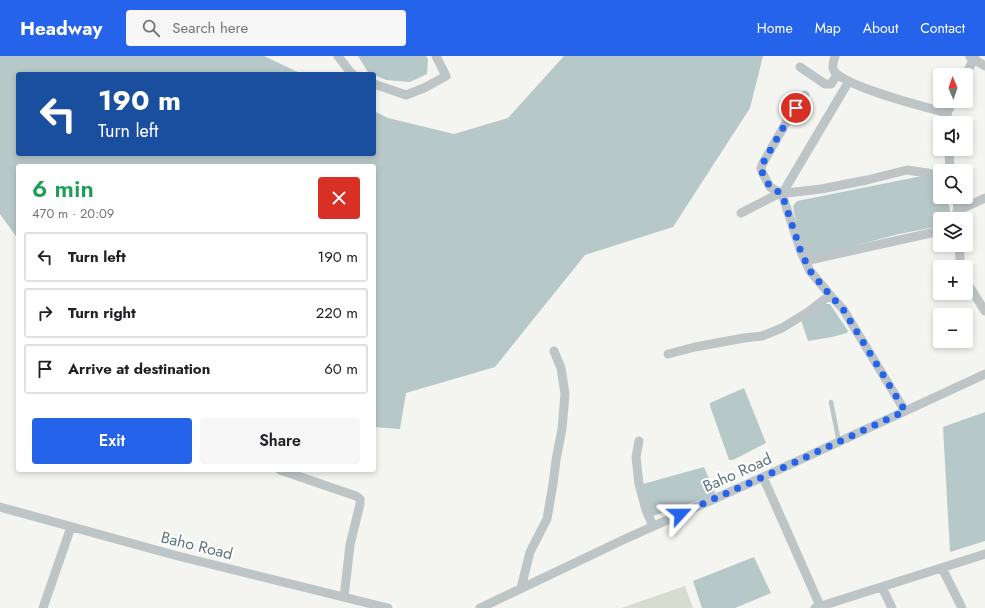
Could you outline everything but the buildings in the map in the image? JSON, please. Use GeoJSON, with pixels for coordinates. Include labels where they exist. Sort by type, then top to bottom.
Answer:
{"type":"FeatureCollection","features":[{"type":"Feature","properties":{"kind":"street"},"geometry":{"type":"LineString","coordinates":[[338,56],[350,72]]}},
{"type":"Feature","properties":{"kind":"street"},"geometry":{"type":"LineString","coordinates":[[376,85],[406,95],[424,88],[446,76],[436,56]]}},
{"type":"Feature","properties":{"kind":"street"},"geometry":{"type":"LineString","coordinates":[[835,56],[833,69],[837,75],[855,85],[905,102],[947,113]]}},
{"type":"Feature","properties":{"kind":"street"},"geometry":{"type":"LineString","coordinates":[[968,68],[972,57],[985,66]]}},
{"type":"Feature","properties":{"kind":"street"},"geometry":{"type":"LineString","coordinates":[[800,67],[825,84],[831,84],[837,75]]}},
{"type":"Feature","properties":{"kind":"street"},"geometry":{"type":"LineString","coordinates":[[782,194],[849,81]]}},
{"type":"Feature","properties":{"kind":"street"},"geometry":{"type":"LineString","coordinates":[[805,95],[787,121],[763,163],[761,168],[762,172],[770,187],[782,194],[801,252],[810,271],[843,309],[905,411]]}},
{"type":"Feature","properties":{"kind":"street"},"geometry":{"type":"LineString","coordinates":[[947,116],[950,108]]}},
{"type":"Feature","properties":{"kind":"street"},"geometry":{"type":"LineString","coordinates":[[741,213],[778,194],[821,189],[907,170],[933,174]]}},
{"type":"Feature","properties":{"kind":"street"},"geometry":{"type":"LineString","coordinates":[[962,212],[985,198]]}},
{"type":"Feature","properties":{"kind":"street"},"geometry":{"type":"LineString","coordinates":[[805,261],[933,233]]}},
{"type":"Feature","properties":{"kind":"street"},"geometry":{"type":"LineString","coordinates":[[973,292],[985,311]]}},
{"type":"Feature","properties":{"kind":"street"},"geometry":{"type":"LineString","coordinates":[[668,354],[716,343],[762,336],[782,328],[808,312],[830,295]]}},
{"type":"Feature","properties":{"kind":"street"},"geometry":{"type":"LineString","coordinates":[[521,588],[530,552],[547,519],[562,429],[565,394],[561,368],[554,351]]}},
{"type":"Feature","properties":{"kind":"street","name":"Baho Road"},"geometry":{"type":"LineString","coordinates":[[480,608],[490,606],[521,588],[653,526],[763,477],[985,374]]}},
{"type":"Feature","properties":{"kind":"street"},"geometry":{"type":"LineString","coordinates":[[639,441],[636,457],[639,484],[646,510],[653,526]]}},
{"type":"Feature","properties":{"kind":"street"},"geometry":{"type":"LineString","coordinates":[[286,472],[356,496],[360,499],[350,546],[344,597]]}},
{"type":"Feature","properties":{"kind":"street"},"geometry":{"type":"LineString","coordinates":[[763,477],[819,607],[985,554]]}},
{"type":"Feature","properties":{"kind":"street","name":"Baho Road"},"geometry":{"type":"LineString","coordinates":[[0,507],[174,555],[388,608]]}},
{"type":"Feature","properties":{"kind":"street"},"geometry":{"type":"LineString","coordinates":[[43,608],[71,527]]}},
{"type":"Feature","properties":{"kind":"street"},"geometry":{"type":"LineString","coordinates":[[942,568],[962,608]]}},
{"type":"Feature","properties":{"kind":"street"},"geometry":{"type":"LineString","coordinates":[[882,587],[892,608]]}},
{"type":"Feature","properties":{"kind":"lane"},"geometry":{"type":"LineString","coordinates":[[831,402],[839,442]]}},
{"type":"Feature","properties":{"kind":"shaded area"},"geometry":{"type":"Polygon","coordinates":[[[0,56],[264,56],[298,72],[16,72],[16,156],[376,156],[376,112],[388,118],[454,134],[508,118],[564,56],[763,56],[750,108],[673,227],[585,255],[495,367],[406,393],[400,429],[376,427],[376,164],[16,164],[16,236],[0,214],[0,56]]]}},
{"type":"Feature","properties":{"kind":"shaded area"},"geometry":{"type":"Polygon","coordinates":[[[358,56],[426,56],[428,59],[427,74],[410,82],[386,80],[376,76],[376,72],[368,72],[358,56]]]}},
{"type":"Feature","properties":{"kind":"shaded area"},"geometry":{"type":"Polygon","coordinates":[[[922,176],[933,178],[933,204],[949,204],[950,212],[933,212],[933,227],[899,234],[819,255],[806,256],[801,252],[793,206],[797,201],[922,176]]]}},
{"type":"Feature","properties":{"kind":"shaded area"},"geometry":{"type":"Polygon","coordinates":[[[825,304],[830,304],[848,331],[847,333],[832,337],[808,341],[801,320],[825,304]]]}},
{"type":"Feature","properties":{"kind":"shaded area"},"geometry":{"type":"Polygon","coordinates":[[[744,388],[766,443],[733,460],[729,460],[710,403],[744,388]]]}},
{"type":"Feature","properties":{"kind":"shaded area"},"geometry":{"type":"Polygon","coordinates":[[[985,412],[985,541],[950,552],[943,427],[985,412]]]}},
{"type":"Feature","properties":{"kind":"shaded area"},"geometry":{"type":"Polygon","coordinates":[[[704,467],[716,495],[653,516],[649,509],[643,484],[704,467]]]}},
{"type":"Feature","properties":{"kind":"shaded area"},"geometry":{"type":"Polygon","coordinates":[[[754,557],[771,593],[735,608],[702,608],[693,581],[754,557]]]}},
{"type":"Feature","properties":{"kind":"shaded area"},"geometry":{"type":"Polygon","coordinates":[[[685,586],[693,608],[621,608],[685,586]]]}},
{"type":"Feature","properties":{"kind":"route"},"geometry":{"type":"LineString","coordinates":[[680,514],[905,411],[843,309],[810,271],[801,252],[782,194],[770,187],[762,172],[761,168],[763,163],[796,108]]}}]}
